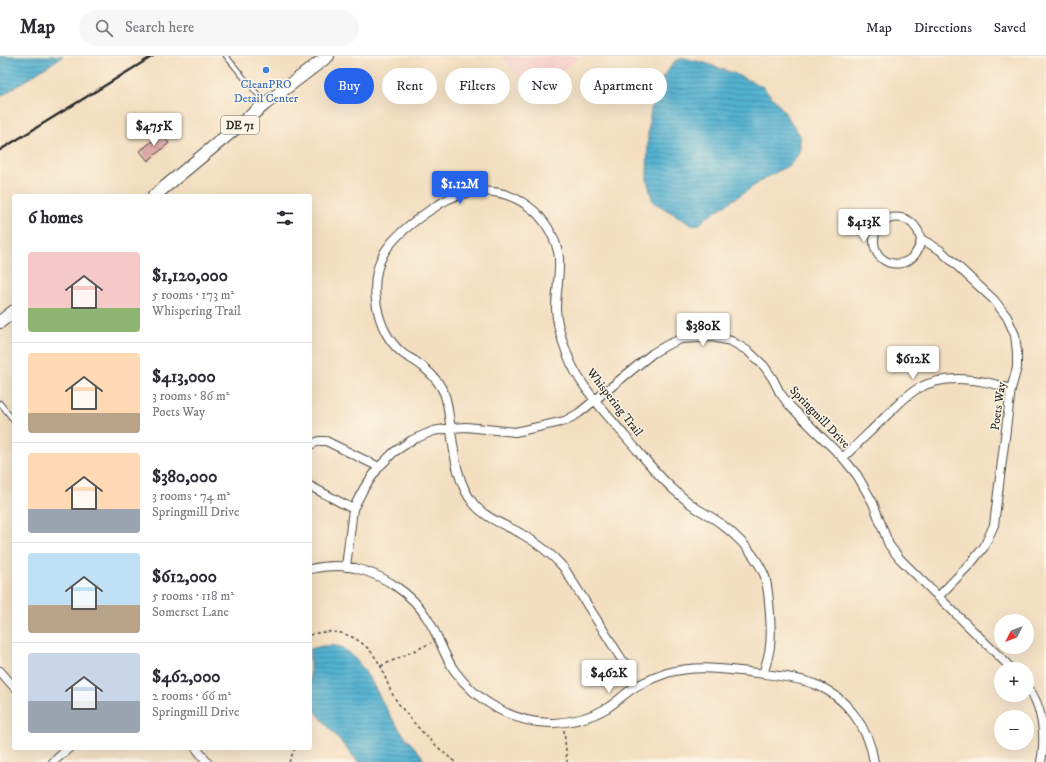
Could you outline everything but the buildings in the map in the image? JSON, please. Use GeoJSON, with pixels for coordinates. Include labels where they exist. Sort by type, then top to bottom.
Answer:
{"type":"FeatureCollection","features":[{"type":"Feature","properties":{"kind":"main road","name":"DE 71"},"geometry":{"type":"LineString","coordinates":[[156,194],[265,104],[328,56]]}},
{"type":"Feature","properties":{"kind":"main road"},"geometry":{"type":"LineString","coordinates":[[0,322],[12,316]]}},
{"type":"Feature","properties":{"kind":"street","name":"Whispering Trail"},"geometry":{"type":"LineString","coordinates":[[634,687],[629,671],[564,568],[555,557],[517,532],[483,514],[473,503],[465,491],[459,476],[454,457],[448,408],[443,390],[429,373],[417,362],[401,352],[385,334],[378,314],[376,296],[377,276],[383,255],[396,236],[440,203],[461,193],[486,190],[510,197],[528,205],[544,221],[556,244],[559,259],[556,312],[570,363],[595,400],[652,469],[693,506],[719,522],[737,538],[750,552],[765,575],[768,599],[770,646],[764,674]]}},
{"type":"Feature","properties":{"kind":"street"},"geometry":{"type":"LineString","coordinates":[[891,218],[903,218],[911,222],[917,229],[920,239],[920,247],[916,255],[909,261],[899,264],[886,262],[879,255],[874,245],[874,236],[880,224],[891,218]]}},
{"type":"Feature","properties":{"kind":"street","name":"Poets Way"},"geometry":{"type":"LineString","coordinates":[[920,239],[940,250],[994,300],[1007,316],[1015,335],[1018,352],[1017,368],[1012,389],[994,525],[984,547],[971,563],[938,597]]}},
{"type":"Feature","properties":{"kind":"street","name":"Springmill Drive"},"geometry":{"type":"LineString","coordinates":[[346,567],[353,509],[364,488],[379,467],[394,452],[412,440],[433,431],[451,428],[466,427],[515,432],[565,421],[579,413],[653,353],[667,345],[681,339],[714,336],[731,341],[748,351],[764,366],[773,379],[780,394],[790,406],[843,458],[857,475],[873,502],[889,545],[900,559],[1005,662]]}},
{"type":"Feature","properties":{"kind":"street"},"geometry":{"type":"LineString","coordinates":[[843,458],[916,389],[938,381],[959,379],[992,383],[1012,389]]}},
{"type":"Feature","properties":{"kind":"street"},"geometry":{"type":"LineString","coordinates":[[312,444],[326,441],[379,467]]}},
{"type":"Feature","properties":{"kind":"street"},"geometry":{"type":"LineString","coordinates":[[312,487],[353,509]]}},
{"type":"Feature","properties":{"kind":"street"},"geometry":{"type":"LineString","coordinates":[[312,569],[319,567],[346,567],[369,572],[403,591],[416,603],[428,618],[454,669],[466,685],[483,700],[514,716],[532,721],[554,723],[591,716],[607,707],[634,687],[648,680],[667,673],[690,668],[706,667],[764,674],[799,679],[814,684],[828,691],[845,703],[857,718],[866,734],[873,751],[874,762]]}},
{"type":"Feature","properties":{"kind":"street"},"geometry":{"type":"LineString","coordinates":[[0,671],[12,686]]}},
{"type":"Feature","properties":{"kind":"street"},"geometry":{"type":"LineString","coordinates":[[1034,699],[1038,706],[1043,730],[1042,762]]}},
{"type":"Feature","properties":{"kind":"street"},"geometry":{"type":"LineString","coordinates":[[53,762],[66,750]]}},
{"type":"Feature","properties":{"kind":"street"},"geometry":{"type":"LineString","coordinates":[[198,750],[208,762]]}},
{"type":"Feature","properties":{"kind":"lane"},"geometry":{"type":"LineString","coordinates":[[226,56],[265,104]]}},
{"type":"Feature","properties":{"kind":"lane"},"geometry":{"type":"LineString","coordinates":[[0,403],[12,418]]}},
{"type":"Feature","properties":{"kind":"path"},"geometry":{"type":"LineString","coordinates":[[312,635],[332,632],[349,634],[370,650],[381,666],[395,698],[404,711],[425,735],[455,762]]}},
{"type":"Feature","properties":{"kind":"path"},"geometry":{"type":"LineString","coordinates":[[381,666],[438,640]]}},
{"type":"Feature","properties":{"kind":"path"},"geometry":{"type":"LineString","coordinates":[[563,722],[567,762]]}},
{"type":"Feature","properties":{"kind":"path"},"geometry":{"type":"LineString","coordinates":[[289,762],[294,750]]}},
{"type":"Feature","properties":{"kind":"shaded area"},"geometry":{"type":"Polygon","coordinates":[[[502,56],[580,56],[566,68],[518,68],[518,76],[502,56]]]}},
{"type":"Feature","properties":{"kind":"water"},"geometry":{"type":"Polygon","coordinates":[[[0,56],[63,56],[0,97],[0,56]]]}},
{"type":"Feature","properties":{"kind":"water"},"geometry":{"type":"Polygon","coordinates":[[[684,58],[708,64],[733,73],[763,87],[780,106],[800,135],[800,152],[791,164],[766,178],[707,217],[700,224],[693,225],[653,202],[647,180],[648,133],[651,108],[652,104],[667,104],[667,72],[675,61],[684,58]]]}},
{"type":"Feature","properties":{"kind":"water"},"geometry":{"type":"Polygon","coordinates":[[[323,646],[336,646],[345,650],[353,657],[369,677],[396,725],[422,756],[423,762],[358,762],[312,709],[312,649],[323,646]]]}},
{"type":"Feature","properties":{"kind":"railway"},"geometry":{"type":"LineString","coordinates":[[0,150],[153,56]]}},
{"type":"Feature","properties":{"kind":"place","name":"CleanPRO Detail Center"},"geometry":{"type":"Point","coordinates":[266,70]}}]}
